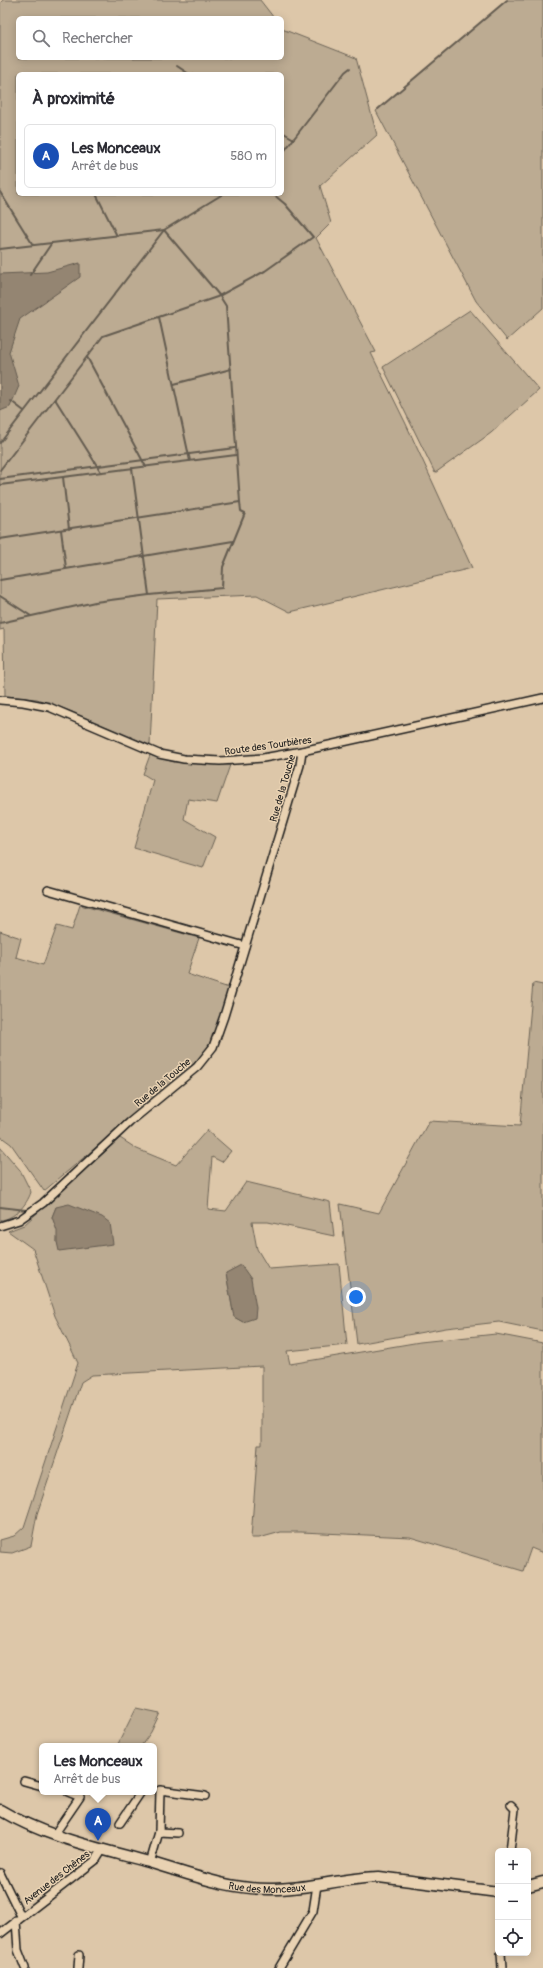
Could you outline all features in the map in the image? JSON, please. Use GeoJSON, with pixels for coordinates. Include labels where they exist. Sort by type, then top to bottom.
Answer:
{"type":"FeatureCollection","features":[{"type":"Feature","properties":{"kind":"main road","name":"Rue des Monceaux"},"geometry":{"type":"LineString","coordinates":[[0,1810],[42,1831],[54,1835],[221,1883],[244,1887],[273,1889],[379,1877],[495,1892]]}},
{"type":"Feature","properties":{"kind":"main road"},"geometry":{"type":"LineString","coordinates":[[531,1885],[543,1882]]}},
{"type":"Feature","properties":{"kind":"street","name":"Route des Tourbières"},"geometry":{"type":"LineString","coordinates":[[0,700],[23,702],[49,707],[159,754],[184,759],[220,761],[263,758],[302,752],[543,698]]}},
{"type":"Feature","properties":{"kind":"street","name":"Rue de la Touche"},"geometry":{"type":"LineString","coordinates":[[0,1226],[19,1220],[43,1203],[130,1122],[185,1078],[205,1058],[218,1034],[300,765],[302,752]]}},
{"type":"Feature","properties":{"kind":"street"},"geometry":{"type":"LineString","coordinates":[[48,890],[245,946]]}},
{"type":"Feature","properties":{"kind":"street"},"geometry":{"type":"LineString","coordinates":[[24,1781],[39,1785]]}},
{"type":"Feature","properties":{"kind":"street"},"geometry":{"type":"LineString","coordinates":[[150,1863],[159,1832],[157,1790],[205,1796]]}},
{"type":"Feature","properties":{"kind":"street"},"geometry":{"type":"LineString","coordinates":[[54,1835],[80,1797],[75,1795]]}},
{"type":"Feature","properties":{"kind":"street"},"geometry":{"type":"LineString","coordinates":[[120,1823],[138,1795]]}},
{"type":"Feature","properties":{"kind":"street"},"geometry":{"type":"LineString","coordinates":[[510,1848],[515,1809],[511,1804]]}},
{"type":"Feature","properties":{"kind":"street"},"geometry":{"type":"LineString","coordinates":[[159,1832],[178,1833]]}},
{"type":"Feature","properties":{"kind":"street","name":"Avenue des Chênes"},"geometry":{"type":"LineString","coordinates":[[0,1934],[96,1860],[104,1849]]}},
{"type":"Feature","properties":{"kind":"street"},"geometry":{"type":"LineString","coordinates":[[0,1873],[19,1918],[18,1950],[25,1968]]}},
{"type":"Feature","properties":{"kind":"street"},"geometry":{"type":"LineString","coordinates":[[279,1968],[313,1912],[317,1885]]}},
{"type":"Feature","properties":{"kind":"street"},"geometry":{"type":"LineString","coordinates":[[78,1968],[79,1955]]}},
{"type":"Feature","properties":{"kind":"street"},"geometry":{"type":"LineString","coordinates":[[501,1956],[502,1968]]}},
{"type":"Feature","properties":{"kind":"shaded area"},"geometry":{"type":"Polygon","coordinates":[[[3,0],[260,0],[272,16],[16,16],[16,60],[284,60],[284,30],[356,58],[377,135],[320,186],[331,223],[316,238],[376,352],[371,353],[406,424],[472,568],[290,612],[257,595],[157,599],[150,745],[70,711],[37,699],[5,696],[4,629],[0,630],[0,3],[3,0]]]}},
{"type":"Feature","properties":{"kind":"shaded area"},"geometry":{"type":"Polygon","coordinates":[[[507,0],[543,0],[543,308],[507,340],[476,301],[376,111],[507,0]]]}},
{"type":"Feature","properties":{"kind":"shaded area"},"geometry":{"type":"Polygon","coordinates":[[[80,263],[80,277],[20,319],[9,352],[19,386],[10,407],[0,411],[0,274],[47,272],[80,263]]]}},
{"type":"Feature","properties":{"kind":"shaded area"},"geometry":{"type":"Polygon","coordinates":[[[470,310],[539,390],[491,433],[435,473],[383,367],[470,310]]]}},
{"type":"Feature","properties":{"kind":"shaded area"},"geometry":{"type":"Polygon","coordinates":[[[150,755],[174,762],[230,765],[217,803],[188,799],[184,819],[215,837],[203,868],[134,848],[153,780],[143,774],[150,755]]]}},
{"type":"Feature","properties":{"kind":"shaded area"},"geometry":{"type":"Polygon","coordinates":[[[80,905],[199,938],[187,974],[229,988],[216,1031],[205,1052],[181,1076],[44,1191],[11,1144],[0,1136],[0,931],[21,938],[16,957],[43,965],[57,926],[72,930],[80,905]]]}},
{"type":"Feature","properties":{"kind":"shaded area"},"geometry":{"type":"Polygon","coordinates":[[[533,983],[543,985],[543,1331],[499,1322],[446,1328],[357,1344],[340,1204],[379,1213],[429,1121],[520,1126],[533,983]]]}},
{"type":"Feature","properties":{"kind":"shaded area"},"geometry":{"type":"Polygon","coordinates":[[[207,1130],[231,1151],[222,1162],[212,1157],[208,1209],[226,1211],[246,1182],[330,1202],[334,1236],[268,1222],[252,1222],[257,1249],[269,1269],[339,1264],[347,1345],[287,1351],[290,1364],[420,1342],[496,1334],[543,1343],[543,1553],[531,1548],[523,1571],[410,1537],[281,1532],[259,1538],[251,1538],[258,1445],[262,1445],[262,1366],[92,1375],[81,1382],[37,1514],[31,1546],[12,1553],[0,1552],[0,1540],[14,1536],[24,1527],[78,1363],[55,1316],[33,1249],[8,1231],[24,1225],[120,1138],[137,1149],[176,1165],[207,1130]],[[56,1207],[52,1217],[58,1231],[57,1242],[60,1251],[56,1207]],[[226,1273],[234,1317],[243,1322],[226,1273]]]}},
{"type":"Feature","properties":{"kind":"shaded area"},"geometry":{"type":"Polygon","coordinates":[[[0,1147],[20,1170],[31,1192],[26,1202],[15,1214],[0,1220],[0,1147]]]}},
{"type":"Feature","properties":{"kind":"shaded area"},"geometry":{"type":"Polygon","coordinates":[[[69,1204],[102,1217],[110,1223],[113,1244],[59,1251],[57,1231],[52,1217],[56,1207],[69,1204]]]}},
{"type":"Feature","properties":{"kind":"shaded area"},"geometry":{"type":"Polygon","coordinates":[[[241,1265],[251,1279],[256,1308],[255,1318],[243,1322],[234,1317],[226,1273],[241,1265]]]}},
{"type":"Feature","properties":{"kind":"shaded area"},"geometry":{"type":"Polygon","coordinates":[[[136,1708],[160,1713],[151,1732],[143,1743],[118,1743],[136,1708]]]}},
{"type":"Feature","properties":{"kind":"waterway"},"geometry":{"type":"LineString","coordinates":[[378,109],[507,0]]}},
{"type":"Feature","properties":{"kind":"waterway"},"geometry":{"type":"LineString","coordinates":[[177,66],[186,72]]}},
{"type":"Feature","properties":{"kind":"waterway"},"geometry":{"type":"LineString","coordinates":[[284,151],[345,72],[350,68]]}},
{"type":"Feature","properties":{"kind":"waterway"},"geometry":{"type":"LineString","coordinates":[[284,133],[294,139]]}},
{"type":"Feature","properties":{"kind":"waterway"},"geometry":{"type":"LineString","coordinates":[[0,192],[33,245]]}},
{"type":"Feature","properties":{"kind":"waterway"},"geometry":{"type":"LineString","coordinates":[[97,196],[117,236]]}},
{"type":"Feature","properties":{"kind":"waterway"},"geometry":{"type":"LineString","coordinates":[[0,443],[164,230],[220,196]]}},
{"type":"Feature","properties":{"kind":"waterway"},"geometry":{"type":"LineString","coordinates":[[0,470],[103,336],[217,297],[265,271],[313,237],[285,204],[275,196]]}},
{"type":"Feature","properties":{"kind":"waterway"},"geometry":{"type":"LineString","coordinates":[[0,249],[164,230],[219,295],[226,306],[240,502],[241,511],[245,513],[223,567],[222,588],[95,602],[0,623]]}},
{"type":"Feature","properties":{"kind":"waterway"},"geometry":{"type":"LineString","coordinates":[[30,275],[51,244]]}},
{"type":"Feature","properties":{"kind":"waterway"},"geometry":{"type":"LineString","coordinates":[[159,317],[190,461]]}},
{"type":"Feature","properties":{"kind":"waterway"},"geometry":{"type":"LineString","coordinates":[[87,357],[146,467]]}},
{"type":"Feature","properties":{"kind":"waterway"},"geometry":{"type":"LineString","coordinates":[[174,384],[231,369]]}},
{"type":"Feature","properties":{"kind":"waterway"},"geometry":{"type":"LineString","coordinates":[[55,399],[101,472]]}},
{"type":"Feature","properties":{"kind":"waterway"},"geometry":{"type":"LineString","coordinates":[[11,401],[24,411]]}},
{"type":"Feature","properties":{"kind":"waterway"},"geometry":{"type":"LineString","coordinates":[[0,479],[235,448]]}},
{"type":"Feature","properties":{"kind":"waterway"},"geometry":{"type":"LineString","coordinates":[[0,485],[236,455]]}},
{"type":"Feature","properties":{"kind":"waterway"},"geometry":{"type":"LineString","coordinates":[[132,468],[149,595]]}},
{"type":"Feature","properties":{"kind":"waterway"},"geometry":{"type":"LineString","coordinates":[[63,477],[69,529]]}},
{"type":"Feature","properties":{"kind":"waterway"},"geometry":{"type":"LineString","coordinates":[[0,539],[240,502]]}},
{"type":"Feature","properties":{"kind":"waterway"},"geometry":{"type":"LineString","coordinates":[[61,530],[66,568]]}},
{"type":"Feature","properties":{"kind":"waterway"},"geometry":{"type":"LineString","coordinates":[[0,580],[233,541]]}},
{"type":"Feature","properties":{"kind":"waterway"},"geometry":{"type":"LineString","coordinates":[[0,596],[31,616]]}},
{"type":"Feature","properties":{"kind":"waterway"},"geometry":{"type":"LineString","coordinates":[[0,1207],[26,1210]]}},
{"type":"Feature","properties":{"kind":"place","name":"Les Monceaux"},"geometry":{"type":"Point","coordinates":[98,1841]}}]}
